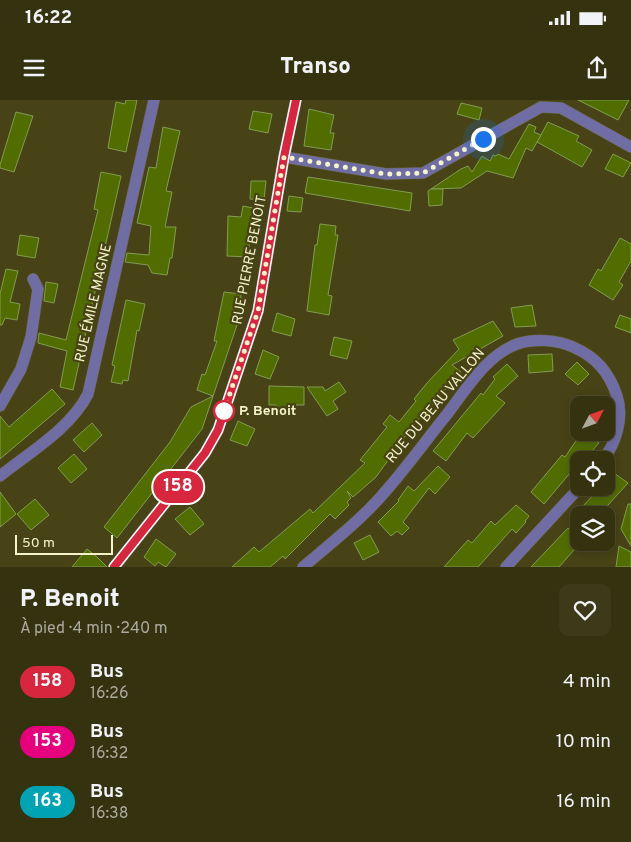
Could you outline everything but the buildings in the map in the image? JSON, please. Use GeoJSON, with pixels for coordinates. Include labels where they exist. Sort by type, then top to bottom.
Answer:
{"type":"FeatureCollection","features":[{"type":"Feature","properties":{"kind":"street","name":"RUE ÉMILE MAGNE"},"geometry":{"type":"LineString","coordinates":[[0,476],[63,426],[80,410],[88,394],[154,100]]}},
{"type":"Feature","properties":{"kind":"street","name":"RUE PIERRE BENOIT"},"geometry":{"type":"LineString","coordinates":[[114,567],[205,453],[218,430],[258,311],[284,157],[296,100]]}},
{"type":"Feature","properties":{"kind":"street"},"geometry":{"type":"LineString","coordinates":[[284,157],[386,174],[423,173],[541,107],[561,108],[631,146]]}},
{"type":"Feature","properties":{"kind":"street"},"geometry":{"type":"LineString","coordinates":[[0,406],[21,369],[31,337],[38,289],[33,279]]}},
{"type":"Feature","properties":{"kind":"street","name":"RUE DU BEAU VALLON"},"geometry":{"type":"LineString","coordinates":[[303,567],[383,495],[479,374],[499,354],[518,344],[539,340],[566,344],[587,353],[601,366],[618,398],[618,421],[613,446],[609,451]]}},
{"type":"Feature","properties":{"kind":"street"},"geometry":{"type":"LineString","coordinates":[[506,567],[572,496]]}},
{"type":"Feature","properties":{"kind":"bus line","name":"158"},"geometry":{"type":"LineString","coordinates":[[114,567],[205,453],[218,430],[245,355],[258,311],[284,157],[296,100]]}},
{"type":"Feature","properties":{"kind":"place","name":"P. Benoit"},"geometry":{"type":"Point","coordinates":[224,411]}},
{"type":"Feature","properties":{"kind":"route"},"geometry":{"type":"LineString","coordinates":[[224,411],[245,355],[258,311],[284,157],[386,174],[423,173],[483,139]]}}]}
